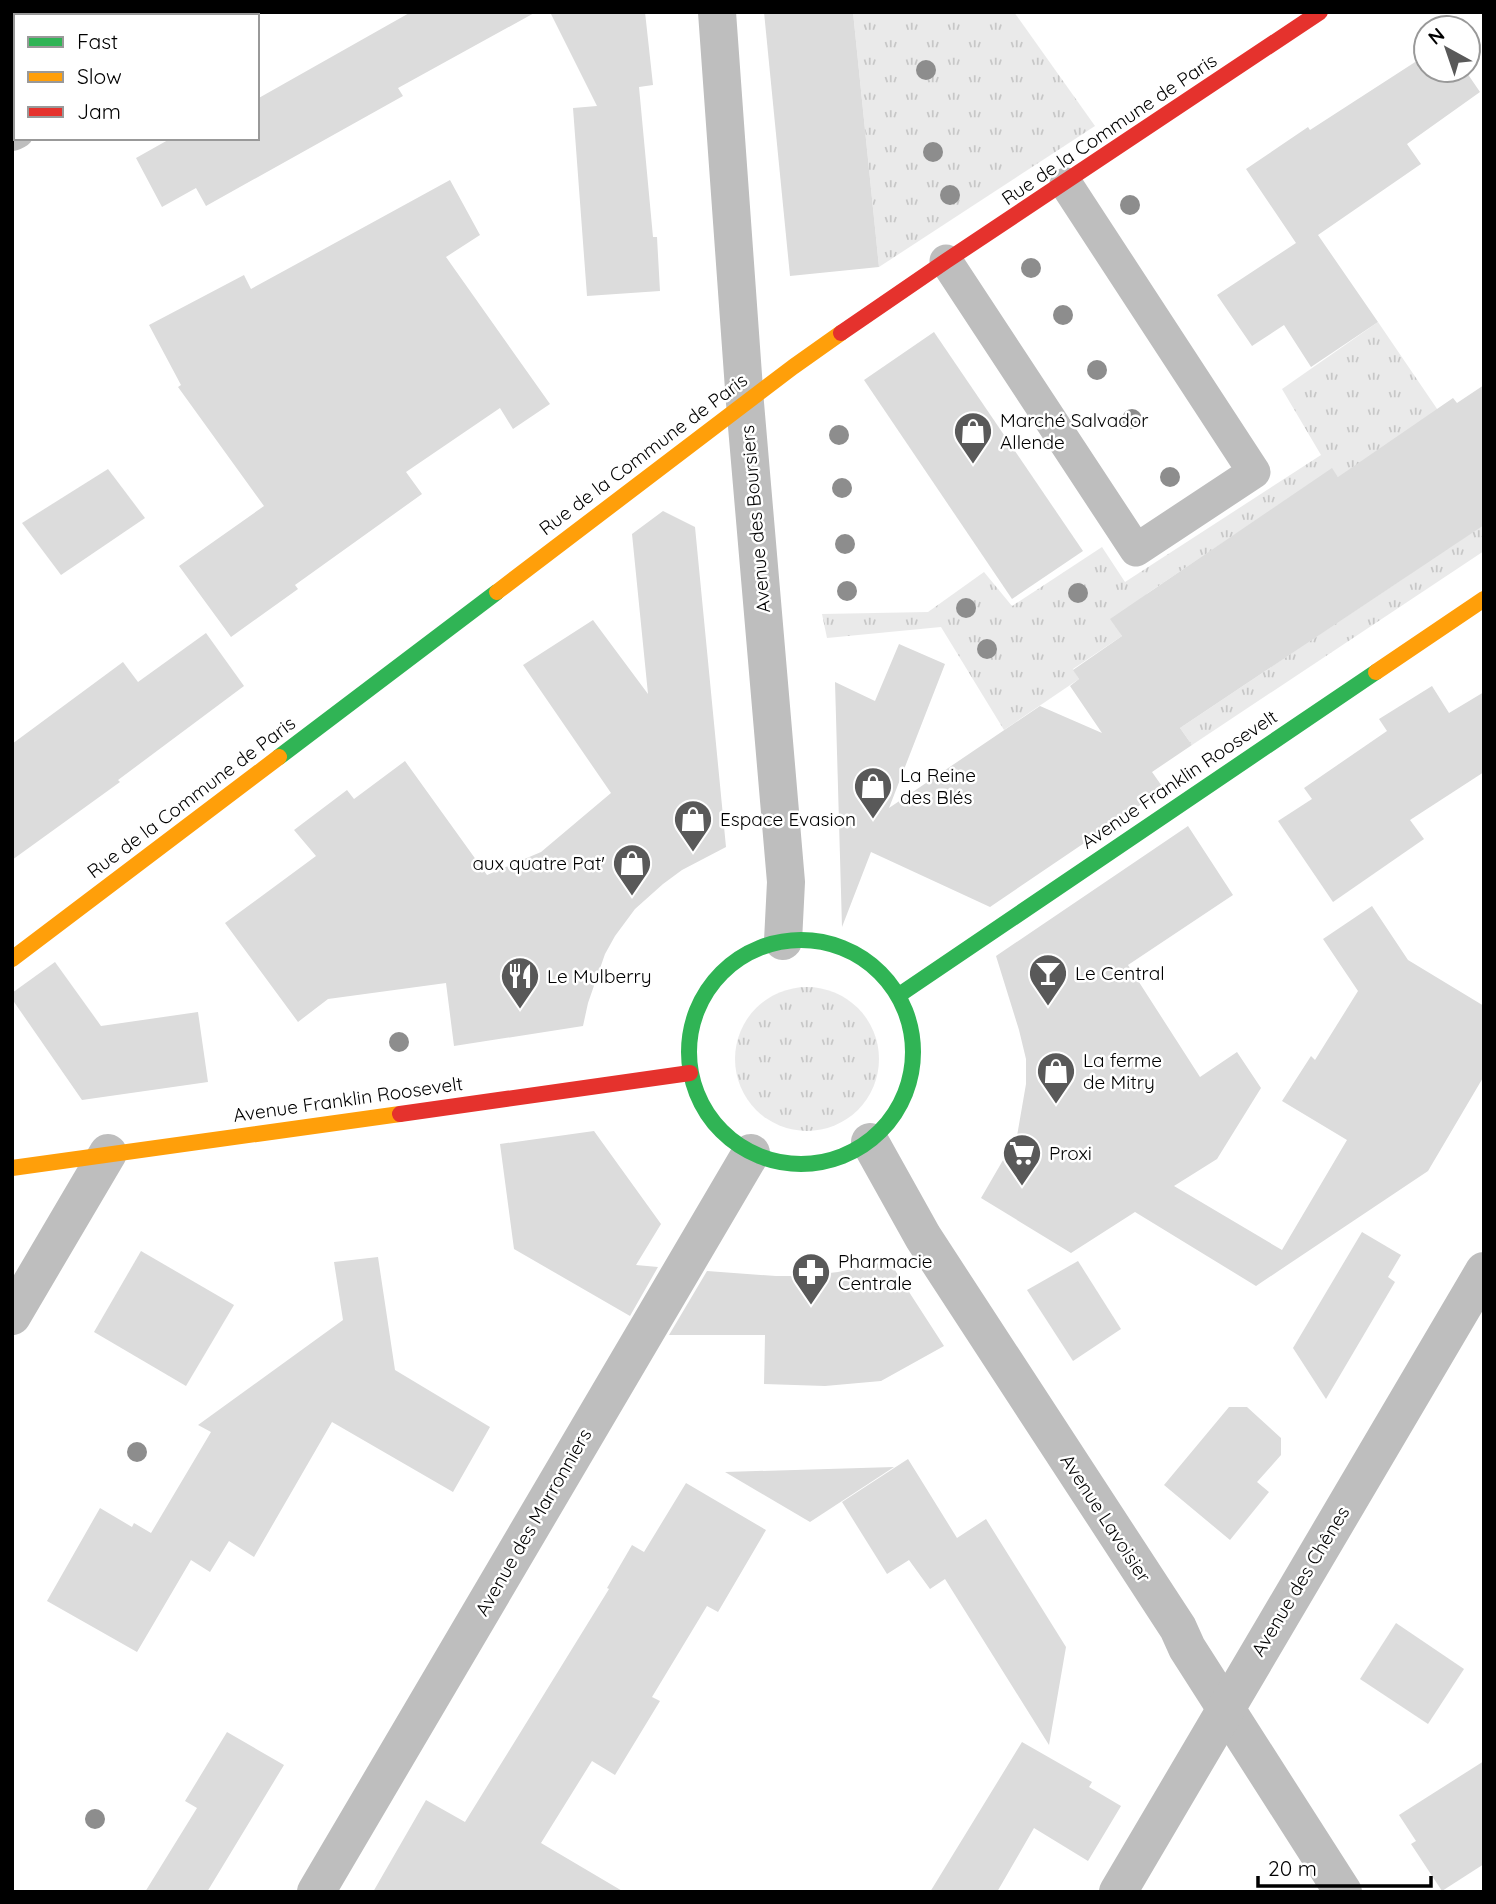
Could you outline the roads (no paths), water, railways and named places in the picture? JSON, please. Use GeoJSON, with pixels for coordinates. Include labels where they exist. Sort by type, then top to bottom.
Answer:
{"type":"FeatureCollection","features":[{"type":"Feature","properties":{"kind":"street","name":"Avenue des Boursiers"},"geometry":{"type":"LineString","coordinates":[[717,12],[745,403],[786,883],[783,941]]}},
{"type":"Feature","properties":{"kind":"street","name":"Rue de la Commune de Paris"},"geometry":{"type":"LineString","coordinates":[[12,959],[745,403],[946,261],[1066,184],[1320,12]]}},
{"type":"Feature","properties":{"kind":"street","name":"Avenue Franklin Roosevelt"},"geometry":{"type":"LineString","coordinates":[[899,995],[1484,599]]}},
{"type":"Feature","properties":{"kind":"street"},"geometry":{"type":"LineString","coordinates":[[817,940],[850,950],[878,969],[899,995],[911,1025],[914,1058],[908,1090],[892,1119],[870,1142],[842,1157],[812,1165],[781,1163],[751,1153],[722,1133],[702,1105],[690,1073],[689,1037],[700,1003],[720,974],[748,952],[783,941],[817,940]]}},
{"type":"Feature","properties":{"kind":"street","name":"Avenue Franklin Roosevelt"},"geometry":{"type":"LineString","coordinates":[[12,1168],[690,1073]]}},
{"type":"Feature","properties":{"kind":"street","name":"Avenue Lavoisier"},"geometry":{"type":"LineString","coordinates":[[870,1142],[923,1237],[1178,1628],[1187,1648],[1343,1892]]}},
{"type":"Feature","properties":{"kind":"street"},"geometry":{"type":"LineString","coordinates":[[12,1316],[108,1153]]}},
{"type":"Feature","properties":{"kind":"street","name":"Avenue des Marronniers"},"geometry":{"type":"LineString","coordinates":[[316,1892],[751,1153]]}},
{"type":"Feature","properties":{"kind":"street","name":"Avenue des Chênes"},"geometry":{"type":"LineString","coordinates":[[1118,1892],[1484,1270]]}},
{"type":"Feature","properties":{"kind":"lane"},"geometry":{"type":"LineString","coordinates":[[946,261],[1136,550],[1147,543],[1254,472],[1066,184]]}},
{"type":"Feature","properties":{"kind":"place","name":"Marché Salvador Allende"},"geometry":{"type":"Point","coordinates":[973,465]}},
{"type":"Feature","properties":{"kind":"place","name":"La Reine des Blés"},"geometry":{"type":"Point","coordinates":[873,820]}},
{"type":"Feature","properties":{"kind":"place","name":"Espace Evasion"},"geometry":{"type":"Point","coordinates":[693,853]}},
{"type":"Feature","properties":{"kind":"place","name":"aux quatre Pat'"},"geometry":{"type":"Point","coordinates":[632,897]}},
{"type":"Feature","properties":{"kind":"place","name":"Le Central"},"geometry":{"type":"Point","coordinates":[1048,1007]}},
{"type":"Feature","properties":{"kind":"place","name":"Le Mulberry"},"geometry":{"type":"Point","coordinates":[520,1010]}},
{"type":"Feature","properties":{"kind":"place","name":"La ferme de Mitry"},"geometry":{"type":"Point","coordinates":[1056,1105]}},
{"type":"Feature","properties":{"kind":"place","name":"Proxi"},"geometry":{"type":"Point","coordinates":[1022,1187]}},
{"type":"Feature","properties":{"kind":"place","name":"Pharmacie Centrale"},"geometry":{"type":"Point","coordinates":[811,1306]}}]}
